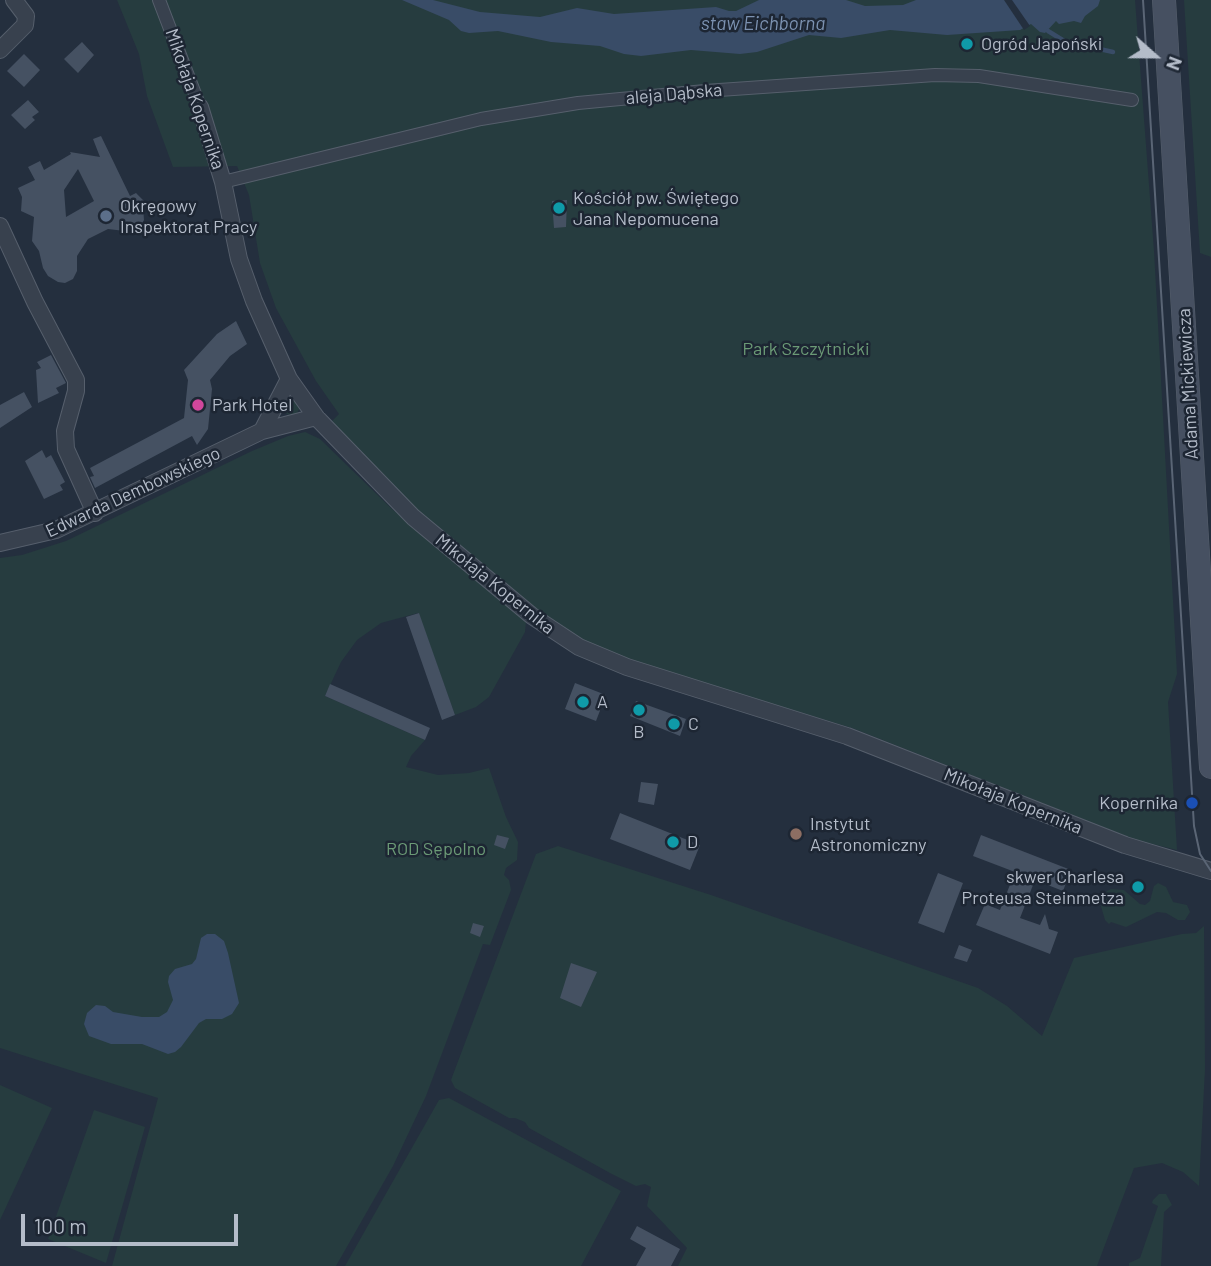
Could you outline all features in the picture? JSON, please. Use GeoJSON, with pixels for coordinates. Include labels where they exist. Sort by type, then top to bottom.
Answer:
{"type":"FeatureCollection","features":[{"type":"Feature","properties":{"kind":"main road","name":"Adama Mickiewicza"},"geometry":{"type":"LineString","coordinates":[[1164,0],[1211,767]]}},
{"type":"Feature","properties":{"kind":"street"},"geometry":{"type":"LineString","coordinates":[[0,50],[25,24],[26,16],[14,0]]}},
{"type":"Feature","properties":{"kind":"street","name":"Mikołaja Kopernika"},"geometry":{"type":"LineString","coordinates":[[159,0],[200,107],[223,182],[239,259],[254,301],[289,379],[316,417],[413,517],[444,545],[532,616],[579,647],[641,672],[847,736],[1125,845],[1211,871]]}},
{"type":"Feature","properties":{"kind":"street","name":"aleja Dąbska"},"geometry":{"type":"LineString","coordinates":[[223,182],[481,118],[531,109],[705,91],[935,75],[979,76],[1132,100]]}},
{"type":"Feature","properties":{"kind":"street"},"geometry":{"type":"LineString","coordinates":[[0,226],[35,302],[76,380],[76,391],[65,431],[66,449],[95,513]]}},
{"type":"Feature","properties":{"kind":"street"},"geometry":{"type":"LineString","coordinates":[[262,431],[289,379]]}},
{"type":"Feature","properties":{"kind":"street","name":"Edwarda Dembowskiego"},"geometry":{"type":"LineString","coordinates":[[0,543],[44,534],[95,513],[262,431],[316,417]]}},
{"type":"Feature","properties":{"kind":"green space","name":"Park Szczytnicki"},"geometry":{"type":"Polygon","coordinates":[[[117,0],[1135,0],[1154,251],[1177,674],[1168,702],[1177,850],[1136,840],[852,728],[632,662],[577,639],[520,600],[443,535],[329,424],[339,414],[316,381],[276,308],[260,263],[249,195],[237,166],[173,167],[147,96],[139,54],[117,0]]]}},
{"type":"Feature","properties":{"kind":"green space"},"geometry":{"type":"Polygon","coordinates":[[[1184,0],[1211,0],[1211,257],[1200,253],[1184,0]]]}},
{"type":"Feature","properties":{"kind":"green space"},"geometry":{"type":"Polygon","coordinates":[[[291,397],[299,402],[300,406],[295,414],[291,415],[283,410],[282,406],[287,398],[291,397]]]}},
{"type":"Feature","properties":{"kind":"green space","name":"ROD Sępolno"},"geometry":{"type":"Polygon","coordinates":[[[305,432],[320,439],[392,509],[526,621],[525,632],[489,697],[476,707],[455,715],[418,613],[381,623],[357,640],[341,662],[325,696],[425,740],[411,756],[406,767],[438,775],[469,773],[489,768],[518,842],[517,860],[506,868],[504,875],[509,880],[511,890],[490,945],[483,944],[426,1096],[393,1166],[336,1266],[112,1266],[158,1098],[0,1048],[0,558],[22,555],[66,541],[252,451],[305,432]]]}},
{"type":"Feature","properties":{"kind":"green space"},"geometry":{"type":"Polygon","coordinates":[[[558,846],[711,895],[978,988],[1007,1006],[1042,1036],[1074,958],[1196,933],[1204,926],[1205,1069],[1199,1186],[1183,1172],[1162,1163],[1134,1168],[1097,1266],[678,1266],[687,1248],[647,1206],[651,1187],[645,1184],[636,1186],[610,1173],[529,1128],[525,1122],[509,1118],[455,1088],[451,1080],[536,854],[558,846]]]}},
{"type":"Feature","properties":{"kind":"green space"},"geometry":{"type":"Polygon","coordinates":[[[1158,883],[1166,887],[1173,902],[1187,905],[1190,912],[1185,920],[1157,912],[1126,927],[1111,922],[1109,924],[1105,920],[1100,903],[1107,891],[1124,890],[1145,905],[1150,901],[1154,886],[1158,883]]]}},
{"type":"Feature","properties":{"kind":"green space"},"geometry":{"type":"Polygon","coordinates":[[[0,1085],[52,1108],[0,1220],[0,1085]]]}},
{"type":"Feature","properties":{"kind":"green space"},"geometry":{"type":"Polygon","coordinates":[[[449,1098],[621,1191],[581,1266],[345,1266],[439,1100],[449,1098]]]}},
{"type":"Feature","properties":{"kind":"green space"},"geometry":{"type":"Polygon","coordinates":[[[94,1110],[145,1127],[106,1263],[48,1239],[94,1110]]]}},
{"type":"Feature","properties":{"kind":"green space"},"geometry":{"type":"Polygon","coordinates":[[[1159,1194],[1166,1194],[1172,1205],[1164,1212],[1161,1266],[1129,1266],[1129,1263],[1140,1258],[1158,1206],[1152,1203],[1159,1194]]]}},
{"type":"Feature","properties":{"kind":"water","name":"staw Eichborna"},"geometry":{"type":"Polygon","coordinates":[[[402,0],[433,0],[480,12],[540,17],[577,8],[614,14],[716,7],[736,11],[759,0],[846,0],[865,6],[903,5],[916,0],[1100,0],[1098,6],[1085,16],[1081,23],[1074,21],[1059,24],[1056,21],[1045,33],[1031,24],[1020,30],[947,35],[890,30],[841,38],[809,35],[757,52],[740,54],[691,50],[641,56],[600,46],[551,42],[498,31],[469,33],[461,31],[449,20],[402,0]]]}},
{"type":"Feature","properties":{"kind":"water"},"geometry":{"type":"Polygon","coordinates":[[[207,934],[215,934],[224,941],[228,953],[239,1003],[232,1014],[222,1019],[206,1019],[199,1023],[181,1047],[168,1054],[142,1044],[111,1044],[89,1036],[84,1024],[87,1013],[96,1005],[105,1006],[113,1012],[142,1017],[159,1017],[167,1012],[173,1000],[169,976],[175,969],[192,964],[196,959],[201,938],[207,934]]]}},
{"type":"Feature","properties":{"kind":"pier"},"geometry":{"type":"Polygon","coordinates":[[[1004,0],[1012,0],[1030,26],[1024,30],[1004,0]]]}},
{"type":"Feature","properties":{"kind":"building"},"geometry":{"type":"Polygon","coordinates":[[[82,42],[94,55],[78,73],[64,59],[82,42]]]}},
{"type":"Feature","properties":{"kind":"building"},"geometry":{"type":"Polygon","coordinates":[[[24,54],[40,70],[24,87],[7,71],[24,54]]]}},
{"type":"Feature","properties":{"kind":"building"},"geometry":{"type":"Polygon","coordinates":[[[28,100],[39,112],[32,117],[35,120],[25,129],[11,115],[28,100]]]}},
{"type":"Feature","properties":{"kind":"building","name":"Okręgowy Inspektorat Pracy"},"geometry":{"type":"Polygon","coordinates":[[[101,136],[130,196],[136,193],[145,202],[144,220],[139,229],[133,232],[108,229],[88,239],[77,256],[77,271],[73,279],[65,283],[58,282],[48,276],[43,268],[39,251],[32,241],[34,217],[21,211],[22,197],[18,188],[35,180],[28,167],[40,161],[44,170],[71,154],[70,152],[100,157],[93,139],[101,136]],[[78,169],[64,190],[66,217],[94,201],[78,169]]]}},
{"type":"Feature","properties":{"kind":"building","name":"Kościół pw. Świętego Jana Nepomucena"},"geometry":{"type":"Polygon","coordinates":[[[567,200],[566,227],[554,228],[552,201],[567,200]]]}},
{"type":"Feature","properties":{"kind":"building","name":"Park Hotel"},"geometry":{"type":"Polygon","coordinates":[[[236,321],[247,344],[230,356],[210,380],[212,389],[208,429],[197,445],[192,436],[95,488],[90,477],[94,476],[90,468],[184,418],[188,380],[184,370],[217,334],[236,321]]]}},
{"type":"Feature","properties":{"kind":"building"},"geometry":{"type":"Polygon","coordinates":[[[51,355],[66,383],[56,388],[59,393],[38,403],[36,370],[41,368],[37,362],[51,355]]]}},
{"type":"Feature","properties":{"kind":"building"},"geometry":{"type":"Polygon","coordinates":[[[24,392],[32,407],[0,428],[0,405],[24,392]]]}},
{"type":"Feature","properties":{"kind":"building"},"geometry":{"type":"Polygon","coordinates":[[[42,450],[46,458],[51,455],[65,482],[60,485],[63,490],[44,499],[25,461],[42,450]]]}},
{"type":"Feature","properties":{"kind":"building"},"geometry":{"type":"Polygon","coordinates":[[[419,613],[455,715],[442,720],[406,617],[419,613]]]}},
{"type":"Feature","properties":{"kind":"building","name":"A"},"geometry":{"type":"Polygon","coordinates":[[[575,683],[606,695],[596,721],[565,709],[575,683]]]}},
{"type":"Feature","properties":{"kind":"building"},"geometry":{"type":"Polygon","coordinates":[[[330,684],[430,728],[425,740],[325,696],[330,684]]]}},
{"type":"Feature","properties":{"kind":"building"},"geometry":{"type":"Polygon","coordinates":[[[636,701],[686,719],[680,736],[630,716],[636,701]]]}},
{"type":"Feature","properties":{"kind":"building"},"geometry":{"type":"Polygon","coordinates":[[[641,782],[658,784],[654,805],[638,802],[641,782]]]}},
{"type":"Feature","properties":{"kind":"building","name":"D"},"geometry":{"type":"Polygon","coordinates":[[[620,813],[700,845],[690,870],[610,839],[620,813]]]}},
{"type":"Feature","properties":{"kind":"building"},"geometry":{"type":"Polygon","coordinates":[[[497,835],[509,838],[505,849],[494,845],[497,835]]]}},
{"type":"Feature","properties":{"kind":"building"},"geometry":{"type":"Polygon","coordinates":[[[981,835],[1071,870],[1063,891],[1035,880],[1020,918],[1040,925],[1045,914],[1049,929],[1058,932],[1050,954],[976,925],[985,904],[1000,910],[1015,872],[973,856],[981,835]]]}},
{"type":"Feature","properties":{"kind":"building"},"geometry":{"type":"Polygon","coordinates":[[[938,873],[963,883],[944,933],[918,923],[938,873]]]}},
{"type":"Feature","properties":{"kind":"building"},"geometry":{"type":"Polygon","coordinates":[[[473,923],[484,926],[480,937],[470,933],[473,923]]]}},
{"type":"Feature","properties":{"kind":"building"},"geometry":{"type":"Polygon","coordinates":[[[959,945],[972,950],[967,962],[954,958],[959,945]]]}},
{"type":"Feature","properties":{"kind":"building"},"geometry":{"type":"Polygon","coordinates":[[[571,963],[597,972],[581,1007],[560,998],[571,963]]]}},
{"type":"Feature","properties":{"kind":"building"},"geometry":{"type":"Polygon","coordinates":[[[637,1226],[680,1249],[671,1266],[636,1266],[646,1248],[630,1239],[637,1226]]]}},
{"type":"Feature","properties":{"kind":"waterway"},"geometry":{"type":"LineString","coordinates":[[1048,31],[1074,47],[1113,52]]}},
{"type":"Feature","properties":{"kind":"tram line"},"geometry":{"type":"LineString","coordinates":[[1143,0],[1194,826],[1200,854],[1211,871]]}},
{"type":"Feature","properties":{"kind":"place","name":"Ogród Japoński"},"geometry":{"type":"Point","coordinates":[967,44]}},
{"type":"Feature","properties":{"kind":"place","name":"Kościół pw. Świętego Jana Nepomucena"},"geometry":{"type":"Point","coordinates":[559,208]}},
{"type":"Feature","properties":{"kind":"place","name":"Okręgowy Inspektorat Pracy"},"geometry":{"type":"Point","coordinates":[106,216]}},
{"type":"Feature","properties":{"kind":"place","name":"Park Hotel"},"geometry":{"type":"Point","coordinates":[198,405]}},
{"type":"Feature","properties":{"kind":"place","name":"A"},"geometry":{"type":"Point","coordinates":[583,702]}},
{"type":"Feature","properties":{"kind":"place","name":"B"},"geometry":{"type":"Point","coordinates":[639,710]}},
{"type":"Feature","properties":{"kind":"place","name":"C"},"geometry":{"type":"Point","coordinates":[674,724]}},
{"type":"Feature","properties":{"kind":"place","name":"Kopernika"},"geometry":{"type":"Point","coordinates":[1192,803]}},
{"type":"Feature","properties":{"kind":"place","name":"Instytut Astronomiczny"},"geometry":{"type":"Point","coordinates":[796,834]}},
{"type":"Feature","properties":{"kind":"place","name":"D"},"geometry":{"type":"Point","coordinates":[673,842]}},
{"type":"Feature","properties":{"kind":"place","name":"skwer Charlesa Proteusa Steinmetza"},"geometry":{"type":"Point","coordinates":[1138,887]}}]}
